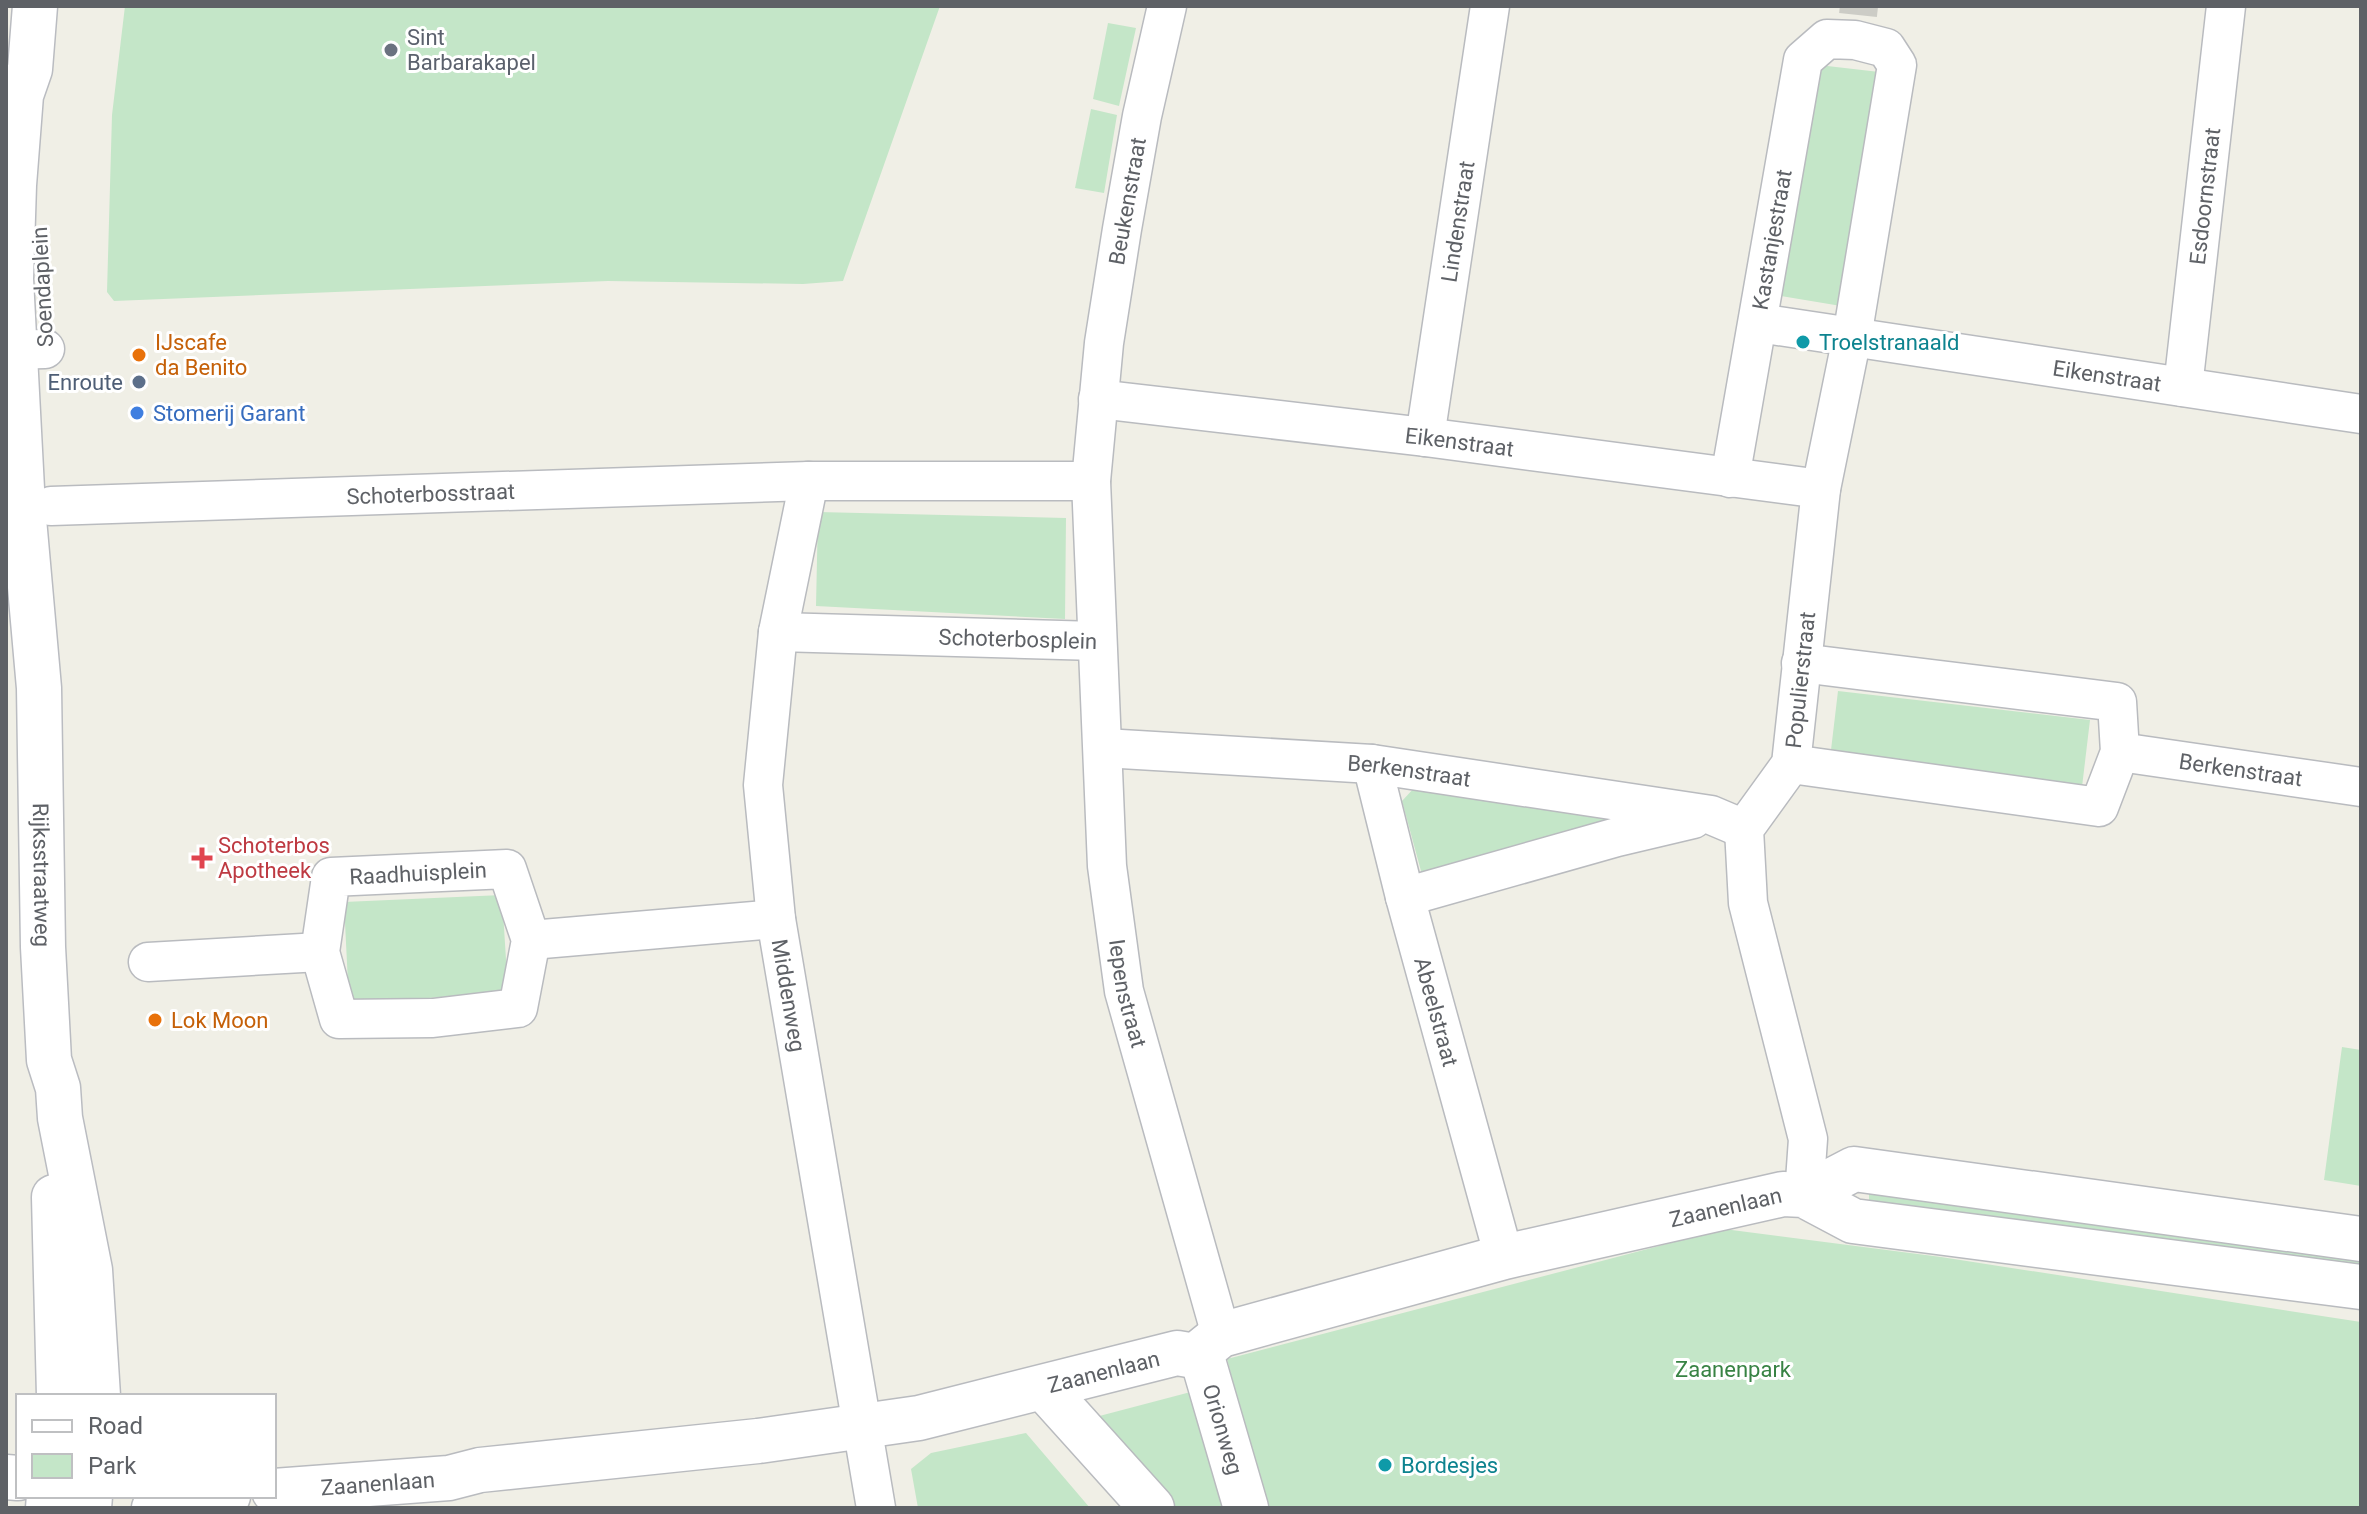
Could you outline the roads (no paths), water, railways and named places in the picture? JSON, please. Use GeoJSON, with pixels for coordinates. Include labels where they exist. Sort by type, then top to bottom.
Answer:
{"type":"FeatureCollection","features":[{"type":"Feature","properties":{"kind":"street","name":"Beukenstraat"},"geometry":{"type":"LineString","coordinates":[[1098,399],[1137,144],[1167,6]]}},
{"type":"Feature","properties":{"kind":"street","name":"Lindenstraat"},"geometry":{"type":"LineString","coordinates":[[1425,437],[1490,6]]}},
{"type":"Feature","properties":{"kind":"street","name":"Esdoornstraat"},"geometry":{"type":"LineString","coordinates":[[2183,387],[2226,6]]}},
{"type":"Feature","properties":{"kind":"street","name":"Soendaplein"},"geometry":{"type":"LineString","coordinates":[[36,8],[30,69],[37,96],[37,188],[22,349],[37,507]]}},
{"type":"Feature","properties":{"kind":"street","name":"Kastanjestraat"},"geometry":{"type":"LineString","coordinates":[[1730,478],[1803,60],[1827,39],[1856,28],[1886,48],[1897,65],[1852,337]]}},
{"type":"Feature","properties":{"kind":"street","name":"Eikenstraat"},"geometry":{"type":"LineString","coordinates":[[1759,323],[2361,414]]}},
{"type":"Feature","properties":{"kind":"street","name":"Populierstraat"},"geometry":{"type":"LineString","coordinates":[[1728,822],[1791,764],[1821,489],[1852,337]]}},
{"type":"Feature","properties":{"kind":"street","name":"Eikenstraat"},"geometry":{"type":"LineString","coordinates":[[1098,399],[1425,437],[1821,489]]}},
{"type":"Feature","properties":{"kind":"street","name":"Schoterbosplein"},"geometry":{"type":"LineString","coordinates":[[778,632],[1097,641],[1091,481],[1098,399]]}},
{"type":"Feature","properties":{"kind":"street","name":"Schoterbosstraat"},"geometry":{"type":"LineString","coordinates":[[37,507],[809,481]]}},
{"type":"Feature","properties":{"kind":"street"},"geometry":{"type":"LineString","coordinates":[[809,481],[1091,481]]}},
{"type":"Feature","properties":{"kind":"street","name":"Middenweg"},"geometry":{"type":"LineString","coordinates":[[809,481],[778,632],[763,785],[776,919],[876,1508]]}},
{"type":"Feature","properties":{"kind":"street","name":"Rijksstraatweg"},"geometry":{"type":"LineString","coordinates":[[37,507],[43,947],[49,1060],[58,1088],[60,1118],[90,1270],[98,1394]]}},
{"type":"Feature","properties":{"kind":"street","name":"Iepenstraat"},"geometry":{"type":"LineString","coordinates":[[1097,641],[1107,866],[1124,991],[1208,1345]]}},
{"type":"Feature","properties":{"kind":"street"},"geometry":{"type":"LineString","coordinates":[[1791,764],[2099,807],[2120,752],[2117,702],[1801,663]]}},
{"type":"Feature","properties":{"kind":"street","name":"Berkenstraat"},"geometry":{"type":"LineString","coordinates":[[1104,748],[1372,764],[1728,822]]}},
{"type":"Feature","properties":{"kind":"street","name":"Berkenstraat"},"geometry":{"type":"LineString","coordinates":[[2120,752],[2361,787]]}},
{"type":"Feature","properties":{"kind":"street","name":"Abeelstraat"},"geometry":{"type":"LineString","coordinates":[[1372,764],[1405,897],[1504,1257]]}},
{"type":"Feature","properties":{"kind":"street"},"geometry":{"type":"LineString","coordinates":[[1405,897],[1617,837],[1728,822],[1808,1139],[1804,1195]]}},
{"type":"Feature","properties":{"kind":"street","name":"Raadhuisplein"},"geometry":{"type":"LineString","coordinates":[[507,869],[531,940],[518,1008],[433,1018],[339,1019],[320,952],[331,877],[507,869]]}},
{"type":"Feature","properties":{"kind":"street"},"geometry":{"type":"LineString","coordinates":[[531,940],[776,919]]}},
{"type":"Feature","properties":{"kind":"street"},"geometry":{"type":"LineString","coordinates":[[148,962],[320,952]]}},
{"type":"Feature","properties":{"kind":"street","name":"Rijksstraatweg"},"geometry":{"type":"LineString","coordinates":[[49,1060],[42,1089],[54,1174],[59,1394]]}},
{"type":"Feature","properties":{"kind":"street","name":"Zaanenlaan"},"geometry":{"type":"LineString","coordinates":[[1804,1195],[1854,1169],[2361,1239]]}},
{"type":"Feature","properties":{"kind":"street","name":"Zaanenlaan"},"geometry":{"type":"LineString","coordinates":[[276,1491],[449,1478],[480,1470],[758,1441],[919,1418],[1208,1345],[1504,1257],[1783,1194],[1804,1195],[1853,1221],[2361,1287]]}},
{"type":"Feature","properties":{"kind":"street","name":"Orionweg"},"geometry":{"type":"LineString","coordinates":[[1208,1345],[1204,1364],[1246,1508]]}},
{"type":"Feature","properties":{"kind":"street"},"geometry":{"type":"LineString","coordinates":[[1044,1388],[1152,1508]]}},
{"type":"Feature","properties":{"kind":"street","name":"Zaanenlaan"},"geometry":{"type":"LineString","coordinates":[[276,1476],[448,1466],[480,1470]]}},
{"type":"Feature","properties":{"kind":"street"},"geometry":{"type":"LineString","coordinates":[[154,1508],[216,1498]]}},
{"type":"Feature","properties":{"kind":"tunnel"},"geometry":{"type":"LineString","coordinates":[[1858,15],[1859,6]]}},
{"type":"Feature","properties":{"kind":"place","name":"Sint Barbarakapel"},"geometry":{"type":"Point","coordinates":[391,50]}},
{"type":"Feature","properties":{"kind":"place","name":"Troelstranaald"},"geometry":{"type":"Point","coordinates":[1803,342]}},
{"type":"Feature","properties":{"kind":"place","name":"IJscafe da Benito"},"geometry":{"type":"Point","coordinates":[139,355]}},
{"type":"Feature","properties":{"kind":"place","name":"Enroute"},"geometry":{"type":"Point","coordinates":[139,382]}},
{"type":"Feature","properties":{"kind":"place","name":"Stomerij Garant"},"geometry":{"type":"Point","coordinates":[137,413]}},
{"type":"Feature","properties":{"kind":"place","name":"Schoterbos Apotheek"},"geometry":{"type":"Point","coordinates":[202,858]}},
{"type":"Feature","properties":{"kind":"place","name":"Lok Moon"},"geometry":{"type":"Point","coordinates":[155,1020]}},
{"type":"Feature","properties":{"kind":"place","name":"Bordesjes"},"geometry":{"type":"Point","coordinates":[1385,1465]}},
{"type":"Feature","properties":{"kind":"park label","name":"Zaanenpark"},"geometry":{"type":"Point","coordinates":[1733,1369]}}]}
